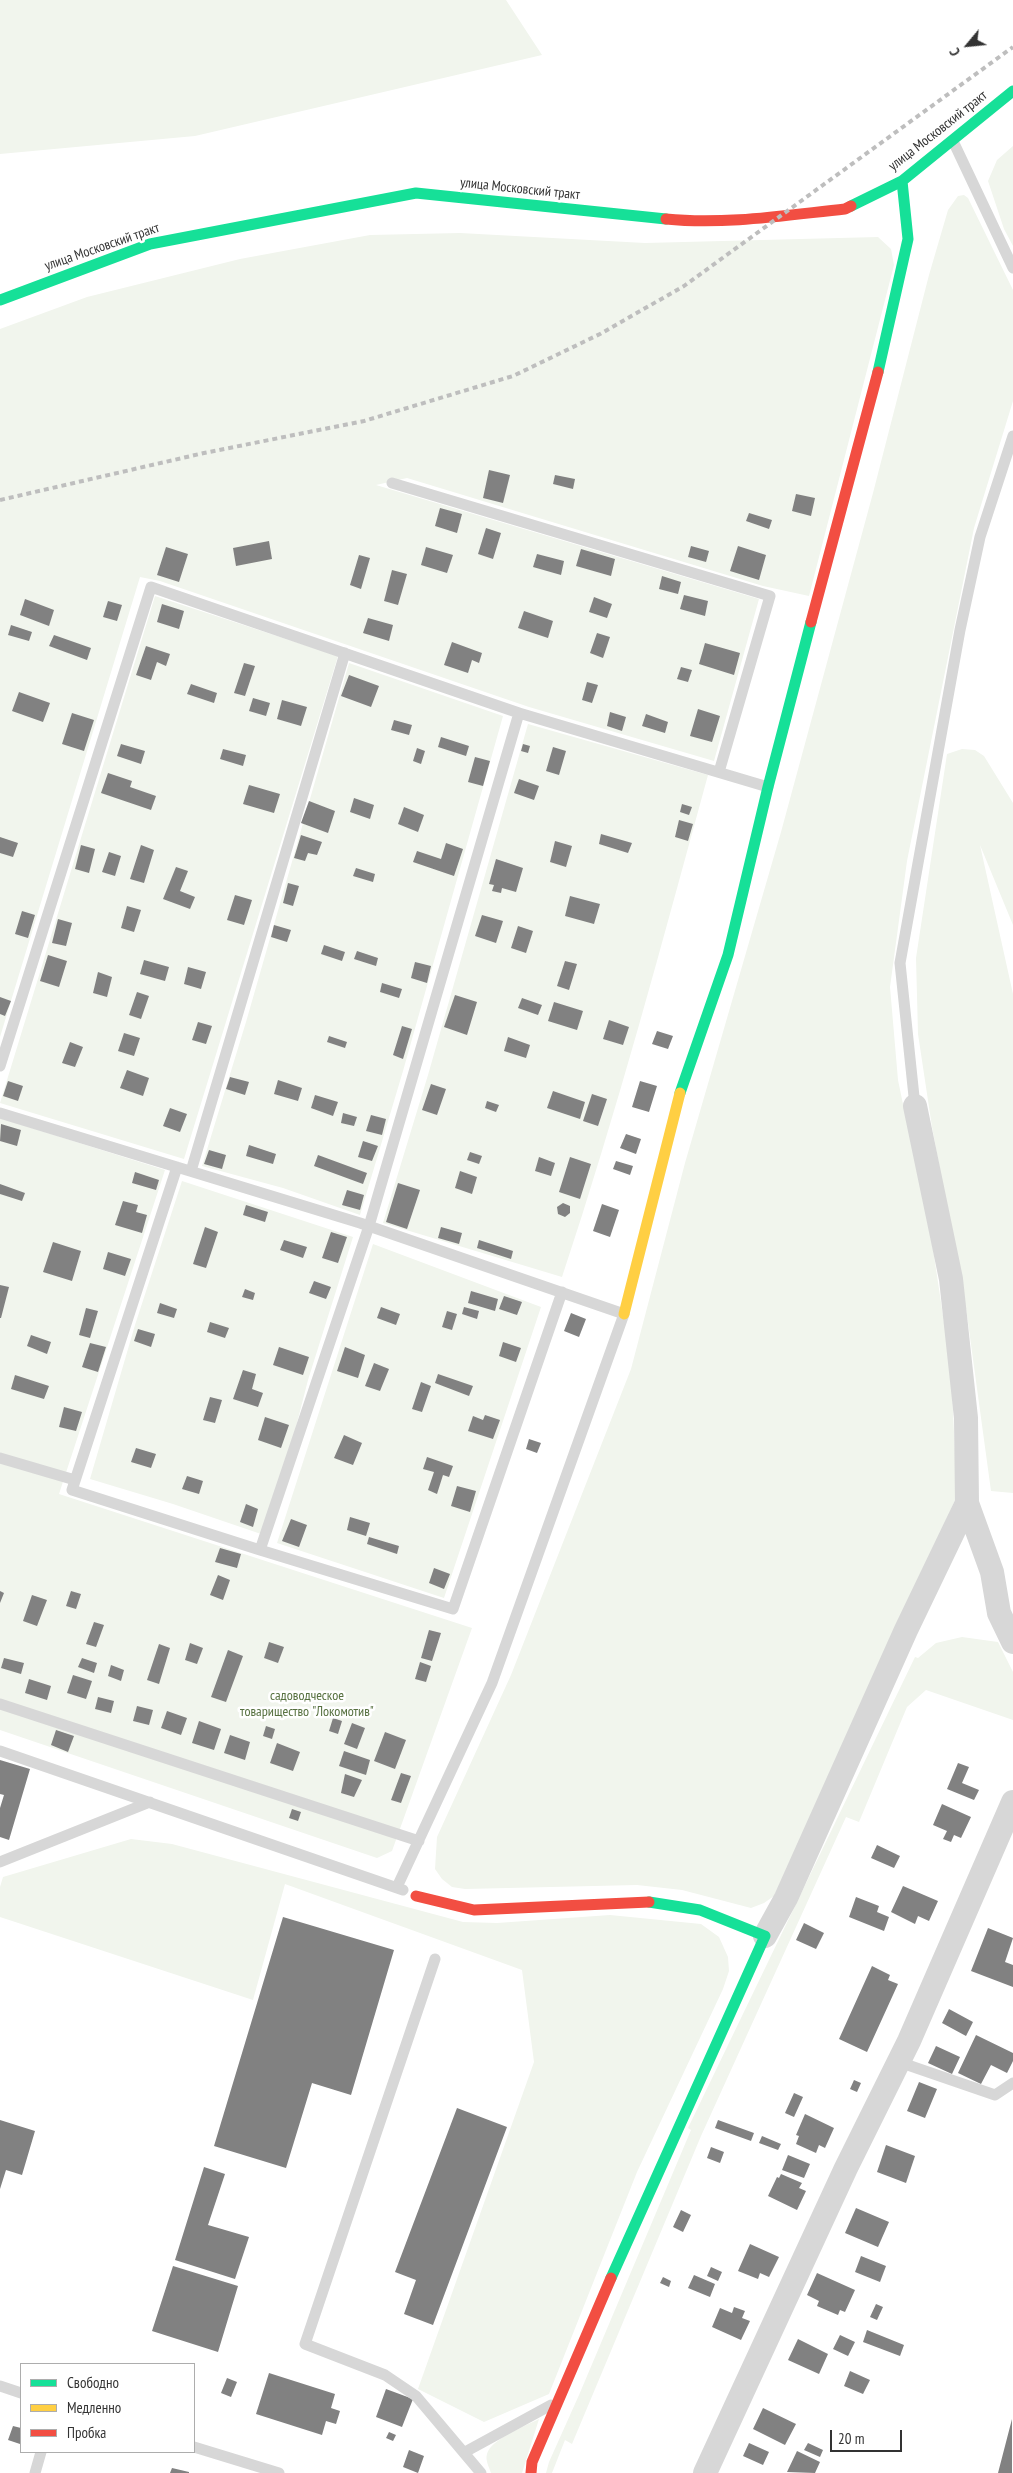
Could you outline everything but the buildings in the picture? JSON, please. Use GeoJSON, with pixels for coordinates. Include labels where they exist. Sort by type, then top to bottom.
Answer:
{"type":"FeatureCollection","features":[{"type":"Feature","properties":{"kind":"street","name":"улица Московский тракт"},"geometry":{"type":"LineString","coordinates":[[0,300],[150,244],[416,193],[686,221],[781,216],[845,209],[902,180],[1013,91]]}},
{"type":"Feature","properties":{"kind":"street"},"geometry":{"type":"LineString","coordinates":[[624,1314],[681,1089],[728,955],[768,786],[847,485],[871,404],[908,239],[902,180]]}},
{"type":"Feature","properties":{"kind":"street"},"geometry":{"type":"LineString","coordinates":[[916,1106],[951,1279],[966,1418],[967,1503],[1006,1612],[1013,1642]]}},
{"type":"Feature","properties":{"kind":"street"},"geometry":{"type":"LineString","coordinates":[[531,2473],[532,2462],[624,2247],[765,1936],[786,1898],[906,1630],[967,1503]]}},
{"type":"Feature","properties":{"kind":"street"},"geometry":{"type":"LineString","coordinates":[[705,2473],[846,2168],[898,2062],[1013,1802]]}},
{"type":"Feature","properties":{"kind":"street"},"geometry":{"type":"LineString","coordinates":[[416,1896],[474,1910],[651,1902],[678,1905],[700,1910],[765,1936]]}},
{"type":"Feature","properties":{"kind":"lane"},"geometry":{"type":"LineString","coordinates":[[952,140],[1013,268]]}},
{"type":"Feature","properties":{"kind":"lane"},"geometry":{"type":"LineString","coordinates":[[916,1106],[900,963],[960,630],[980,537],[1013,436]]}},
{"type":"Feature","properties":{"kind":"lane"},"geometry":{"type":"LineString","coordinates":[[392,482],[770,596],[719,772]]}},
{"type":"Feature","properties":{"kind":"lane"},"geometry":{"type":"LineString","coordinates":[[0,1066],[152,587],[519,713],[768,786]]}},
{"type":"Feature","properties":{"kind":"lane"},"geometry":{"type":"LineString","coordinates":[[191,1171],[345,654]]}},
{"type":"Feature","properties":{"kind":"lane"},"geometry":{"type":"LineString","coordinates":[[260,1550],[369,1226],[519,713]]}},
{"type":"Feature","properties":{"kind":"lane"},"geometry":{"type":"LineString","coordinates":[[0,1113],[369,1226],[624,1314],[492,1683],[397,1887]]}},
{"type":"Feature","properties":{"kind":"lane"},"geometry":{"type":"LineString","coordinates":[[177,1167],[72,1490],[454,1610],[562,1292]]}},
{"type":"Feature","properties":{"kind":"lane"},"geometry":{"type":"LineString","coordinates":[[0,1458],[75,1480]]}},
{"type":"Feature","properties":{"kind":"lane"},"geometry":{"type":"LineString","coordinates":[[0,1704],[419,1841]]}},
{"type":"Feature","properties":{"kind":"lane"},"geometry":{"type":"LineString","coordinates":[[0,1751],[397,1887],[416,1896]]}},
{"type":"Feature","properties":{"kind":"lane"},"geometry":{"type":"LineString","coordinates":[[0,1862],[150,1802]]}},
{"type":"Feature","properties":{"kind":"lane"},"geometry":{"type":"LineString","coordinates":[[435,1959],[305,2344],[385,2376],[416,2396],[481,2473]]}},
{"type":"Feature","properties":{"kind":"lane"},"geometry":{"type":"LineString","coordinates":[[898,2062],[996,2095],[1013,2084]]}},
{"type":"Feature","properties":{"kind":"lane"},"geometry":{"type":"LineString","coordinates":[[0,2386],[20,2393]]}},
{"type":"Feature","properties":{"kind":"lane"},"geometry":{"type":"LineString","coordinates":[[465,2452],[558,2402]]}},
{"type":"Feature","properties":{"kind":"lane"},"geometry":{"type":"LineString","coordinates":[[195,2447],[279,2473]]}},
{"type":"Feature","properties":{"kind":"lane"},"geometry":{"type":"LineString","coordinates":[[35,2473],[41,2453]]}},
{"type":"Feature","properties":{"kind":"green space"},"geometry":{"type":"Polygon","coordinates":[[[0,0],[506,0],[542,55],[195,136],[0,154],[0,0]]]}},
{"type":"Feature","properties":{"kind":"green space"},"geometry":{"type":"Polygon","coordinates":[[[1013,146],[1013,246],[1004,229],[988,181],[997,160],[1013,146]]]}},
{"type":"Feature","properties":{"kind":"green space"},"geometry":{"type":"Polygon","coordinates":[[[964,195],[968,198],[1013,290],[1013,401],[974,528],[907,861],[890,987],[898,1080],[933,1249],[951,1369],[957,1496],[774,1896],[764,1903],[751,1908],[682,1890],[637,1885],[465,1889],[452,1887],[442,1879],[435,1869],[437,1837],[511,1675],[631,1369],[685,1163],[781,832],[873,493],[929,275],[948,210],[958,196],[964,195]]]}},
{"type":"Feature","properties":{"kind":"green space"},"geometry":{"type":"Polygon","coordinates":[[[460,233],[645,243],[878,237],[891,249],[894,265],[809,596],[763,586],[407,478],[376,485],[759,599],[714,761],[529,707],[160,581],[140,577],[0,1037],[0,329],[87,297],[240,259],[370,235],[460,233]]]}},
{"type":"Feature","properties":{"kind":"green space"},"geometry":{"type":"Polygon","coordinates":[[[155,596],[338,656],[184,1159],[0,1103],[155,596]]]}},
{"type":"Feature","properties":{"kind":"green space"},"geometry":{"type":"Polygon","coordinates":[[[349,663],[503,716],[403,1071],[360,1215],[283,1188],[202,1166],[246,1022],[349,663]]]}},
{"type":"Feature","properties":{"kind":"green space"},"geometry":{"type":"Polygon","coordinates":[[[528,724],[708,775],[620,1090],[562,1277],[383,1223],[428,1075],[528,724]]]}},
{"type":"Feature","properties":{"kind":"green space"},"geometry":{"type":"Polygon","coordinates":[[[962,749],[975,750],[984,756],[1013,803],[1013,925],[980,845],[1013,994],[1013,1493],[991,1491],[966,1308],[932,1127],[918,1034],[916,958],[947,754],[962,749]]]}},
{"type":"Feature","properties":{"kind":"green space","name":"садоводческое товарищество \"Локомотив\""},"geometry":{"type":"Polygon","coordinates":[[[0,1118],[165,1170],[59,1494],[472,1628],[392,1851],[377,1858],[0,1730],[0,1118]]]}},
{"type":"Feature","properties":{"kind":"green space"},"geometry":{"type":"Polygon","coordinates":[[[182,1181],[353,1237],[308,1380],[289,1454],[261,1534],[173,1504],[90,1479],[135,1325],[182,1181]]]}},
{"type":"Feature","properties":{"kind":"green space"},"geometry":{"type":"Polygon","coordinates":[[[373,1244],[541,1307],[444,1598],[277,1543],[373,1244]]]}},
{"type":"Feature","properties":{"kind":"green space"},"geometry":{"type":"Polygon","coordinates":[[[962,1637],[998,1642],[1013,1672],[1013,1720],[926,1690],[907,1707],[859,1822],[846,1817],[701,2136],[572,2444],[565,2440],[552,2473],[546,2473],[549,2462],[691,2130],[688,2128],[915,1657],[918,1658],[936,1643],[962,1637]]]}},
{"type":"Feature","properties":{"kind":"green space"},"geometry":{"type":"Polygon","coordinates":[[[131,1839],[172,1844],[463,1922],[497,1923],[610,1915],[701,1924],[719,1937],[728,1957],[729,1971],[723,1989],[637,2172],[549,2394],[484,2422],[418,2389],[534,2062],[522,1970],[285,1884],[253,2000],[0,1917],[0,1887],[3,1877],[131,1839]]]}},
{"type":"Feature","properties":{"kind":"green space"},"geometry":{"type":"Polygon","coordinates":[[[539,2419],[522,2473],[491,2473],[487,2464],[487,2454],[490,2448],[502,2438],[539,2419]]]}},
{"type":"Feature","properties":{"kind":"railway"},"geometry":{"type":"LineString","coordinates":[[0,500],[204,453],[364,421],[513,376],[600,334],[684,286],[1013,47]]}},
{"type":"Feature","properties":{"kind":"traffic: fast"},"geometry":{"type":"LineString","coordinates":[[851,206],[902,181],[1013,91]]}},
{"type":"Feature","properties":{"kind":"traffic: fast"},"geometry":{"type":"LineString","coordinates":[[878,372],[908,239],[902,181]]}},
{"type":"Feature","properties":{"kind":"traffic: fast"},"geometry":{"type":"LineString","coordinates":[[0,300],[150,244],[416,193],[666,219]]}},
{"type":"Feature","properties":{"kind":"traffic: fast"},"geometry":{"type":"LineString","coordinates":[[680,1093],[728,955],[768,787],[811,622]]}},
{"type":"Feature","properties":{"kind":"traffic: fast"},"geometry":{"type":"LineString","coordinates":[[611,2278],[765,1936],[700,1910],[649,1902]]}},
{"type":"Feature","properties":{"kind":"traffic: slow"},"geometry":{"type":"LineString","coordinates":[[624,1314],[680,1093]]}},
{"type":"Feature","properties":{"kind":"traffic: jam"},"geometry":{"type":"LineString","coordinates":[[666,219],[688,221],[733,220],[845,209],[851,206]]}},
{"type":"Feature","properties":{"kind":"traffic: jam"},"geometry":{"type":"LineString","coordinates":[[811,622],[878,372]]}},
{"type":"Feature","properties":{"kind":"traffic: jam"},"geometry":{"type":"LineString","coordinates":[[416,1896],[474,1910],[649,1902]]}},
{"type":"Feature","properties":{"kind":"traffic: jam"},"geometry":{"type":"LineString","coordinates":[[531,2473],[532,2462],[611,2278]]}}]}
